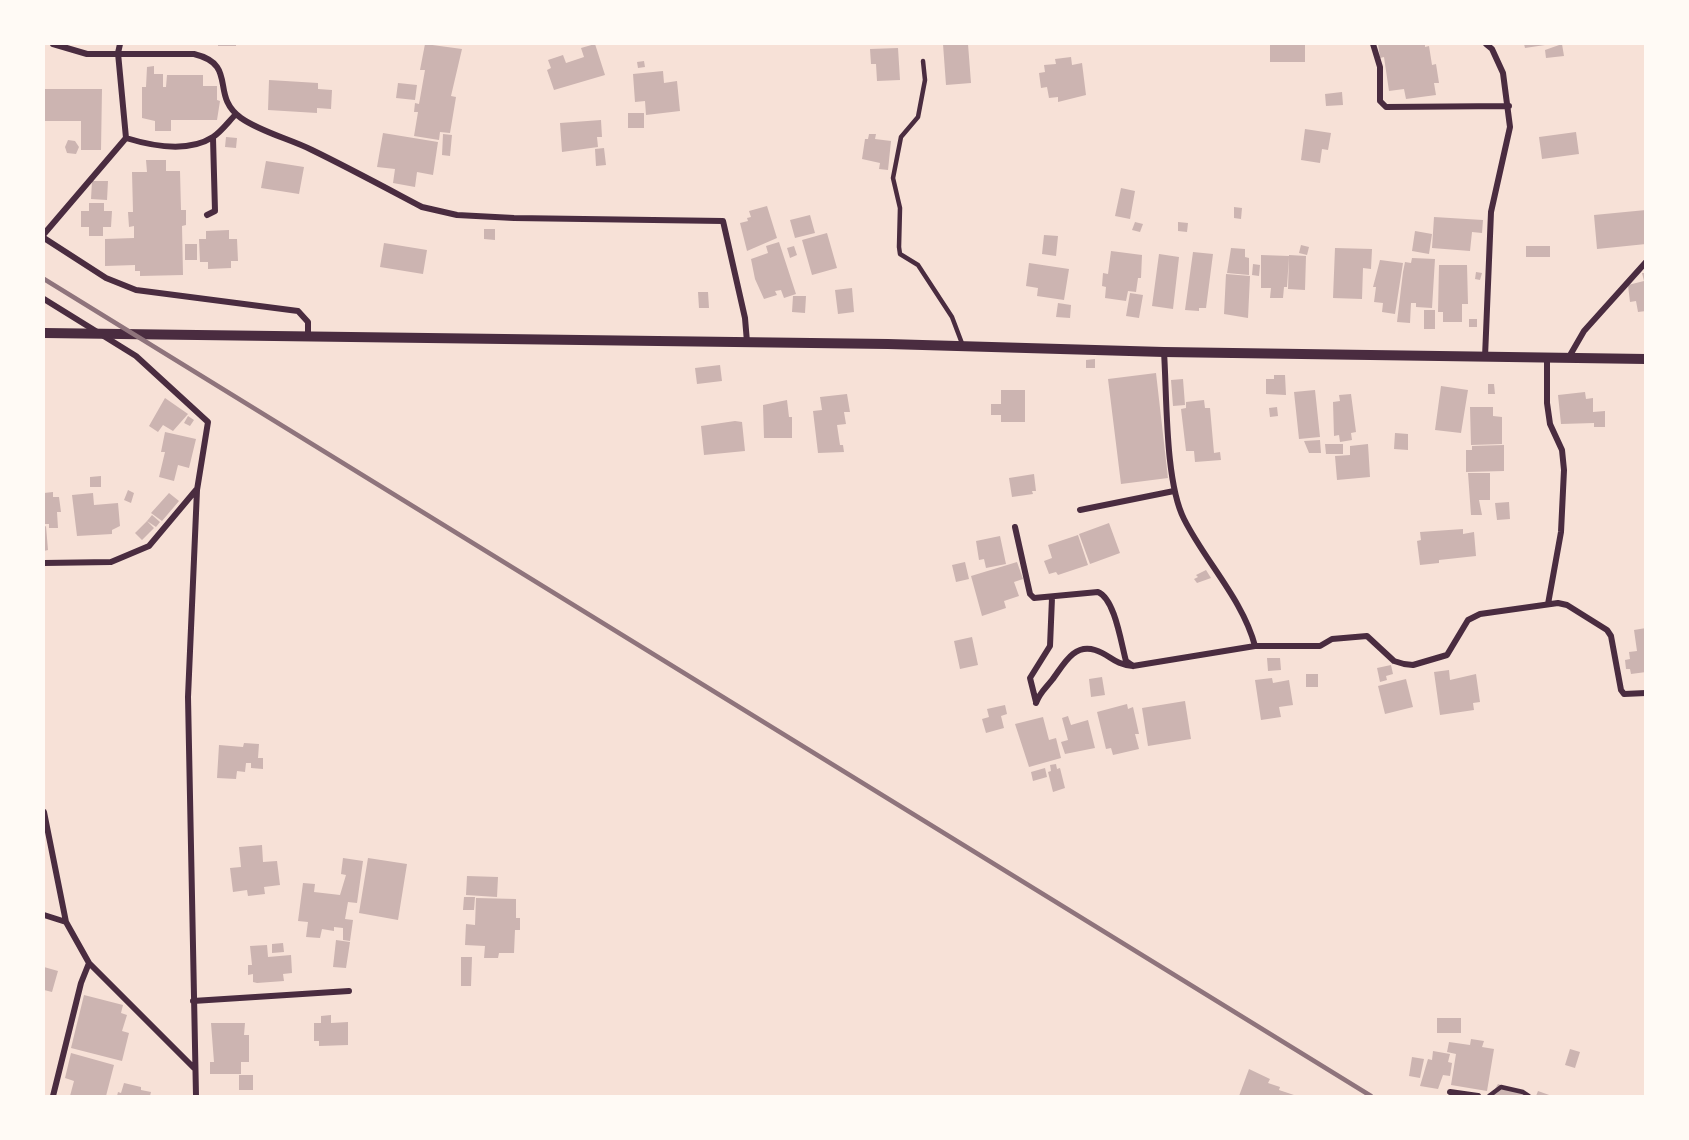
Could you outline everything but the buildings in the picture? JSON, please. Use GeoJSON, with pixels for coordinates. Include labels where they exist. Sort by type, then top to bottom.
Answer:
{"type":"FeatureCollection","features":[{"type":"Feature","properties":{"kind":"street"},"geometry":{"type":"LineString","coordinates":[[54,44],[87,54],[194,54],[207,57],[219,68],[224,97],[236,114],[422,207],[439,212],[514,218],[723,221],[745,318],[747,343]]}},
{"type":"Feature","properties":{"kind":"street"},"geometry":{"type":"LineString","coordinates":[[120,44],[118,53],[126,138],[44,236],[106,278],[136,290],[298,311],[308,321],[308,335]]}},
{"type":"Feature","properties":{"kind":"street"},"geometry":{"type":"LineString","coordinates":[[1373,44],[1380,66],[1380,101],[1386,108],[1509,106]]}},
{"type":"Feature","properties":{"kind":"street"},"geometry":{"type":"LineString","coordinates":[[1485,357],[1491,212],[1509,140],[1509,106],[1503,73],[1495,55],[1486,44]]}},
{"type":"Feature","properties":{"kind":"street"},"geometry":{"type":"LineString","coordinates":[[126,138],[167,147],[195,144],[213,138],[236,114]]}},
{"type":"Feature","properties":{"kind":"street"},"geometry":{"type":"LineString","coordinates":[[207,215],[215,211],[213,138]]}},
{"type":"Feature","properties":{"kind":"street"},"geometry":{"type":"LineString","coordinates":[[1569,357],[1584,331],[1646,262]]}},
{"type":"Feature","properties":{"kind":"street"},"geometry":{"type":"LineString","coordinates":[[44,299],[136,356],[203,417],[208,430],[197,490],[188,697],[196,1096]]}},
{"type":"Feature","properties":{"kind":"street"},"geometry":{"type":"LineString","coordinates":[[49,333],[888,344],[963,348],[1164,352],[1646,359]]}},
{"type":"Feature","properties":{"kind":"street"},"geometry":{"type":"LineString","coordinates":[[1164,352],[1174,491],[1183,518],[1245,620],[1255,646]]}},
{"type":"Feature","properties":{"kind":"street"},"geometry":{"type":"LineString","coordinates":[[1547,357],[1550,424],[1562,450],[1564,470],[1561,532],[1548,604]]}},
{"type":"Feature","properties":{"kind":"street"},"geometry":{"type":"LineString","coordinates":[[44,563],[111,562],[149,546],[197,490]]}},
{"type":"Feature","properties":{"kind":"street"},"geometry":{"type":"LineString","coordinates":[[1080,510],[1174,491]]}},
{"type":"Feature","properties":{"kind":"street"},"geometry":{"type":"LineString","coordinates":[[1015,527],[1030,594],[1034,598],[1052,598],[1098,592],[1102,594],[1110,603],[1126,661],[1133,666]]}},
{"type":"Feature","properties":{"kind":"street"},"geometry":{"type":"LineString","coordinates":[[1052,598],[1050,646],[1030,678],[1036,703],[1041,690],[1051,681],[1063,663],[1081,650],[1092,648],[1117,664],[1133,666],[1255,646],[1320,646],[1332,639],[1366,636],[1373,639],[1394,661],[1413,665],[1447,655],[1468,620],[1480,614],[1548,604],[1567,605],[1607,630],[1611,636],[1621,690],[1624,694],[1646,693]]}},
{"type":"Feature","properties":{"kind":"street"},"geometry":{"type":"LineString","coordinates":[[44,812],[66,922],[89,963],[194,1068]]}},
{"type":"Feature","properties":{"kind":"street"},"geometry":{"type":"LineString","coordinates":[[44,915],[66,922]]}},
{"type":"Feature","properties":{"kind":"street"},"geometry":{"type":"LineString","coordinates":[[53,1096],[81,983],[89,963]]}},
{"type":"Feature","properties":{"kind":"street"},"geometry":{"type":"LineString","coordinates":[[193,1001],[349,991]]}},
{"type":"Feature","properties":{"kind":"street"},"geometry":{"type":"LineString","coordinates":[[1450,1092],[1478,1096]]}},
{"type":"Feature","properties":{"kind":"lane"},"geometry":{"type":"LineString","coordinates":[[923,61],[925,80],[918,117],[901,137],[893,178],[900,208],[899,247],[900,254],[918,265],[952,317],[963,348]]}},
{"type":"Feature","properties":{"kind":"lane"},"geometry":{"type":"LineString","coordinates":[[1489,1096],[1501,1087],[1523,1092],[1529,1096]]}},
{"type":"Feature","properties":{"kind":"railway"},"geometry":{"type":"LineString","coordinates":[[44,279],[1371,1096]]}}]}
